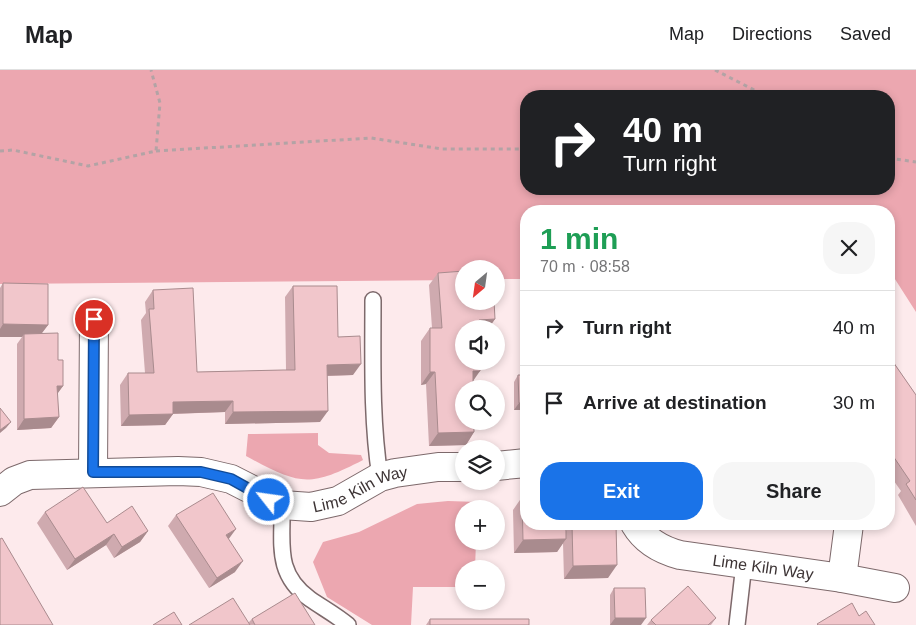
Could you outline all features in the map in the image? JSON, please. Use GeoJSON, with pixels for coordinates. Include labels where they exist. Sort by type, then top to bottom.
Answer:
{"type":"FeatureCollection","features":[{"type":"Feature","properties":{"kind":"street"},"geometry":{"type":"LineString","coordinates":[[93,472],[94,319]]}},
{"type":"Feature","properties":{"kind":"street"},"geometry":{"type":"LineString","coordinates":[[505,465],[520,464]]}},
{"type":"Feature","properties":{"kind":"street","name":"Lime Kiln Way"},"geometry":{"type":"LineString","coordinates":[[0,492],[14,481],[30,475],[93,472],[201,472],[231,479],[282,505],[311,507],[338,501],[380,477],[412,469],[455,467]]}},
{"type":"Feature","properties":{"kind":"street","name":"Lime Kiln Way"},"geometry":{"type":"LineString","coordinates":[[641,530],[650,542],[667,551],[895,588]]}},
{"type":"Feature","properties":{"kind":"street"},"geometry":{"type":"LineString","coordinates":[[842,578],[848,530]]}},
{"type":"Feature","properties":{"kind":"lane"},"geometry":{"type":"LineString","coordinates":[[373,300],[374,387],[377,457],[380,477]]}},
{"type":"Feature","properties":{"kind":"lane"},"geometry":{"type":"LineString","coordinates":[[282,505],[282,552],[286,572],[307,597],[348,625]]}},
{"type":"Feature","properties":{"kind":"lane"},"geometry":{"type":"LineString","coordinates":[[737,625],[744,564]]}},
{"type":"Feature","properties":{"kind":"path"},"geometry":{"type":"LineString","coordinates":[[151,70],[160,103],[156,151]]}},
{"type":"Feature","properties":{"kind":"path"},"geometry":{"type":"LineString","coordinates":[[715,70],[754,90]]}},
{"type":"Feature","properties":{"kind":"path"},"geometry":{"type":"LineString","coordinates":[[0,151],[13,150],[88,166],[156,151],[371,138],[442,149],[520,149]]}},
{"type":"Feature","properties":{"kind":"path"},"geometry":{"type":"LineString","coordinates":[[895,159],[916,162]]}},
{"type":"Feature","properties":{"kind":"shaded area"},"geometry":{"type":"Polygon","coordinates":[[[0,70],[916,70],[916,312],[895,279],[895,205],[520,205],[520,279],[505,279],[505,260],[455,260],[455,280],[0,284],[0,70]]]}},
{"type":"Feature","properties":{"kind":"shaded area"},"geometry":{"type":"Polygon","coordinates":[[[318,433],[318,445],[329,453],[361,455],[363,460],[329,475],[316,479],[304,479],[279,473],[246,456],[248,434],[318,433]]]}},
{"type":"Feature","properties":{"kind":"shaded area"},"geometry":{"type":"Polygon","coordinates":[[[455,501],[455,550],[476,550],[475,560],[455,560],[455,587],[413,587],[411,625],[372,625],[327,597],[313,562],[323,542],[359,532],[417,504],[455,501]]]}},
{"type":"Feature","properties":{"kind":"building"},"geometry":{"type":"Polygon","coordinates":[[[455,272],[455,310],[494,310],[495,319],[455,320],[455,370],[480,371],[473,371],[473,380],[455,380],[455,430],[474,430],[474,432],[438,433],[435,372],[430,372],[430,328],[442,328],[438,273],[455,272]]]}},
{"type":"Feature","properties":{"kind":"building"},"geometry":{"type":"Polygon","coordinates":[[[3,283],[48,284],[48,325],[3,324],[3,283]]]}},
{"type":"Feature","properties":{"kind":"building"},"geometry":{"type":"Polygon","coordinates":[[[293,286],[337,286],[338,337],[360,336],[361,364],[327,365],[328,411],[233,412],[233,401],[173,402],[173,414],[129,415],[128,373],[154,373],[149,309],[154,309],[153,290],[193,288],[197,372],[295,370],[293,286]]]}},
{"type":"Feature","properties":{"kind":"building"},"geometry":{"type":"Polygon","coordinates":[[[58,333],[58,360],[63,360],[63,386],[57,386],[59,417],[24,419],[24,334],[58,333]]]}},
{"type":"Feature","properties":{"kind":"building"},"geometry":{"type":"Polygon","coordinates":[[[895,365],[916,395],[916,500],[906,484],[910,481],[895,459],[895,365]]]}},
{"type":"Feature","properties":{"kind":"building"},"geometry":{"type":"Polygon","coordinates":[[[518,375],[520,375],[520,403],[518,375]]]}},
{"type":"Feature","properties":{"kind":"building"},"geometry":{"type":"Polygon","coordinates":[[[0,408],[11,422],[0,430],[0,408]]]}},
{"type":"Feature","properties":{"kind":"building"},"geometry":{"type":"Polygon","coordinates":[[[83,487],[107,523],[132,506],[148,531],[122,547],[114,534],[75,559],[45,512],[83,487]]]}},
{"type":"Feature","properties":{"kind":"building"},"geometry":{"type":"Polygon","coordinates":[[[213,493],[236,529],[226,535],[243,561],[217,578],[176,515],[213,493]]]}},
{"type":"Feature","properties":{"kind":"building"},"geometry":{"type":"Polygon","coordinates":[[[523,530],[566,530],[566,539],[523,540],[523,530]]]}},
{"type":"Feature","properties":{"kind":"building"},"geometry":{"type":"Polygon","coordinates":[[[572,530],[616,530],[617,565],[573,566],[572,530]]]}},
{"type":"Feature","properties":{"kind":"building"},"geometry":{"type":"Polygon","coordinates":[[[2,538],[53,625],[0,625],[0,539],[2,538]]]}},
{"type":"Feature","properties":{"kind":"building"},"geometry":{"type":"Polygon","coordinates":[[[688,586],[716,618],[708,625],[656,625],[651,620],[688,586]]]}},
{"type":"Feature","properties":{"kind":"building"},"geometry":{"type":"Polygon","coordinates":[[[614,588],[645,588],[646,618],[615,618],[614,588]]]}},
{"type":"Feature","properties":{"kind":"building"},"geometry":{"type":"Polygon","coordinates":[[[295,593],[315,625],[255,625],[252,619],[295,593]]]}},
{"type":"Feature","properties":{"kind":"building"},"geometry":{"type":"Polygon","coordinates":[[[233,598],[250,625],[189,625],[233,598]]]}},
{"type":"Feature","properties":{"kind":"building"},"geometry":{"type":"Polygon","coordinates":[[[852,603],[859,616],[866,611],[875,625],[817,624],[852,603]]]}},
{"type":"Feature","properties":{"kind":"building"},"geometry":{"type":"Polygon","coordinates":[[[174,612],[182,625],[153,625],[174,612]]]}},
{"type":"Feature","properties":{"kind":"building"},"geometry":{"type":"Polygon","coordinates":[[[430,619],[529,619],[529,625],[430,625],[430,619]]]}},
{"type":"Feature","properties":{"kind":"route"},"geometry":{"type":"LineString","coordinates":[[94,319],[93,472],[178,470],[201,472],[231,479],[269,500]]}}]}
